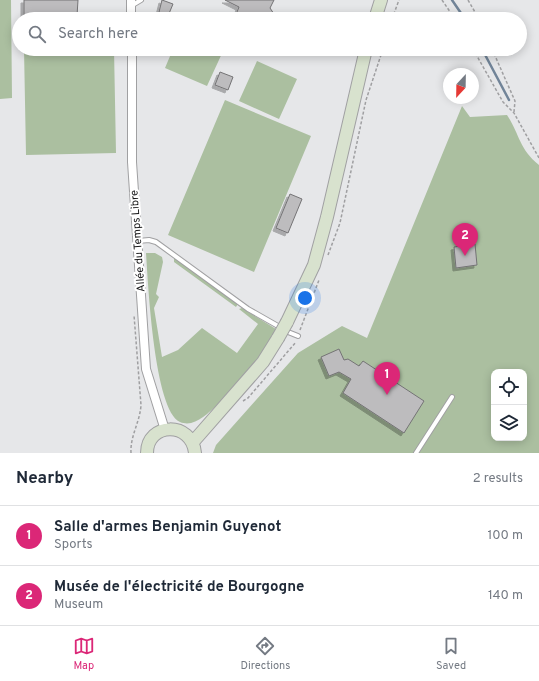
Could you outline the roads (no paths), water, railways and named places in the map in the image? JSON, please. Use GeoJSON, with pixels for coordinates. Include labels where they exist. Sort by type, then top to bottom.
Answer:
{"type":"FeatureCollection","features":[{"type":"Feature","properties":{"kind":"street"},"geometry":{"type":"LineString","coordinates":[[377,12],[381,0]]}},
{"type":"Feature","properties":{"kind":"street","name":"Allée du Temps Libre"},"geometry":{"type":"LineString","coordinates":[[132,56],[132,162],[146,369],[165,430]]}},
{"type":"Feature","properties":{"kind":"street"},"geometry":{"type":"LineString","coordinates":[[147,453],[149,443],[153,437],[165,430],[181,431],[188,436],[194,448],[263,362],[283,330],[314,265],[327,217],[364,56]]}},
{"type":"Feature","properties":{"kind":"lane"},"geometry":{"type":"LineString","coordinates":[[131,3],[141,0]]}},
{"type":"Feature","properties":{"kind":"lane"},"geometry":{"type":"LineString","coordinates":[[138,241],[149,240],[156,242],[248,309],[283,330],[298,336]]}},
{"type":"Feature","properties":{"kind":"lane"},"geometry":{"type":"LineString","coordinates":[[416,453],[452,397]]}},
{"type":"Feature","properties":{"kind":"waterway"},"geometry":{"type":"LineString","coordinates":[[452,0],[460,12]]}},
{"type":"Feature","properties":{"kind":"waterway"},"geometry":{"type":"LineString","coordinates":[[486,56],[509,100]]}},
{"type":"Feature","properties":{"kind":"place","name":"Musée de l'électricité de Bourgogne"},"geometry":{"type":"Point","coordinates":[465,256]}},
{"type":"Feature","properties":{"kind":"place","name":"Salle d'armes Benjamin Guyenot"},"geometry":{"type":"Point","coordinates":[387,395]}}]}
